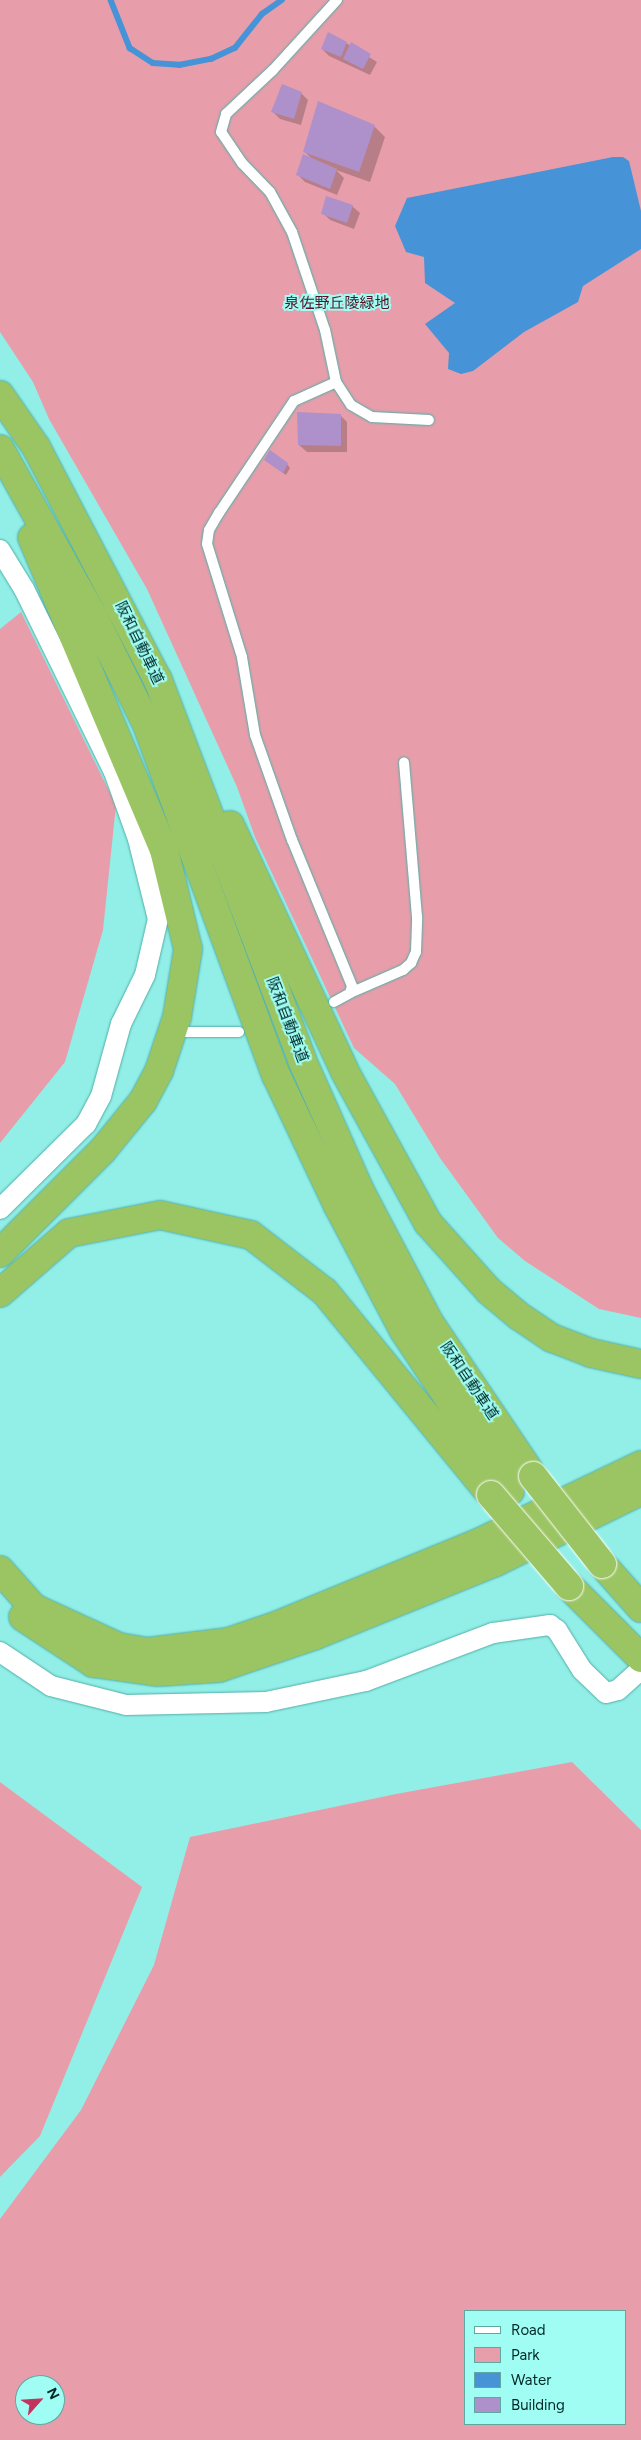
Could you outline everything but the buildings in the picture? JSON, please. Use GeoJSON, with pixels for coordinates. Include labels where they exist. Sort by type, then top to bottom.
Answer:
{"type":"FeatureCollection","features":[{"type":"Feature","properties":{"kind":"highway","name":"阪和自動車道"},"geometry":{"type":"LineString","coordinates":[[0,395],[36,447],[117,597],[158,680],[298,1051],[360,1191],[429,1322],[533,1476],[602,1564],[641,1608]]}},
{"type":"Feature","properties":{"kind":"highway","name":"阪和自動車道"},"geometry":{"type":"LineString","coordinates":[[0,449],[84,625],[147,725],[251,1010],[306,1141],[404,1331],[500,1493],[573,1582],[641,1648]]}},
{"type":"Feature","properties":{"kind":"highway"},"geometry":{"type":"LineString","coordinates":[[0,464],[84,625],[164,850],[188,949],[178,1017],[159,1071],[143,1101],[103,1150],[0,1253]]}},
{"type":"Feature","properties":{"kind":"highway"},"geometry":{"type":"LineString","coordinates":[[158,680],[240,844],[345,1072],[428,1223],[489,1291],[552,1338],[591,1353],[641,1364]]}},
{"type":"Feature","properties":{"kind":"highway"},"geometry":{"type":"LineString","coordinates":[[0,1293],[69,1233],[160,1215],[251,1235],[325,1292],[500,1493]]}},
{"type":"Feature","properties":{"kind":"highway"},"geometry":{"type":"LineString","coordinates":[[0,1570],[34,1608],[119,1647],[147,1652],[228,1642],[278,1625],[480,1542],[641,1465]]}},
{"type":"Feature","properties":{"kind":"highway"},"geometry":{"type":"LineString","coordinates":[[0,1598],[51,1638],[93,1663],[158,1672],[219,1668],[316,1635],[496,1562],[641,1491]]}},
{"type":"Feature","properties":{"kind":"highway"},"geometry":{"type":"LineString","coordinates":[[573,1582],[641,1658]]}},
{"type":"Feature","properties":{"kind":"street"},"geometry":{"type":"LineString","coordinates":[[0,550],[24,589],[114,772],[138,839],[158,919],[145,975],[132,1017],[101,1096],[86,1124],[0,1209]]}},
{"type":"Feature","properties":{"kind":"street"},"geometry":{"type":"LineString","coordinates":[[0,1652],[51,1686],[126,1705],[266,1702],[366,1681],[493,1633],[550,1624],[595,1684],[606,1693],[618,1690],[641,1669]]}},
{"type":"Feature","properties":{"kind":"lane"},"geometry":{"type":"LineString","coordinates":[[337,0],[273,70],[226,114],[221,132],[242,163],[270,192],[292,232],[325,330],[336,382],[351,405],[372,417],[429,420]]}},
{"type":"Feature","properties":{"kind":"lane"},"geometry":{"type":"LineString","coordinates":[[336,382],[294,401],[218,513],[208,530],[207,544],[242,657],[255,735],[292,840],[352,986],[350,993]]}},
{"type":"Feature","properties":{"kind":"lane"},"geometry":{"type":"LineString","coordinates":[[334,1002],[403,970],[411,963],[416,952],[416,917],[404,763]]}},
{"type":"Feature","properties":{"kind":"lane"},"geometry":{"type":"LineString","coordinates":[[182,1032],[239,1032]]}},
{"type":"Feature","properties":{"kind":"green space","name":"泉佐野丘陵緑地"},"geometry":{"type":"Polygon","coordinates":[[[0,0],[641,0],[641,1318],[599,1309],[525,1261],[498,1238],[440,1158],[395,1084],[354,1048],[255,837],[237,787],[147,589],[49,419],[33,382],[0,332],[0,0]]]}},
{"type":"Feature","properties":{"kind":"green space"},"geometry":{"type":"Polygon","coordinates":[[[21,612],[116,805],[103,930],[65,1062],[0,1143],[0,629],[21,612]]]}},
{"type":"Feature","properties":{"kind":"green space"},"geometry":{"type":"Polygon","coordinates":[[[572,1762],[641,1830],[641,2440],[0,2440],[0,2219],[81,2110],[154,1965],[190,1837],[396,1794],[572,1762]]]}},
{"type":"Feature","properties":{"kind":"green space"},"geometry":{"type":"Polygon","coordinates":[[[0,1782],[142,1887],[40,2136],[0,2177],[0,1782]]]}},
{"type":"Feature","properties":{"kind":"water"},"geometry":{"type":"Polygon","coordinates":[[[613,157],[623,157],[629,161],[641,211],[641,249],[583,286],[578,302],[524,332],[473,371],[461,374],[448,369],[449,353],[425,324],[455,303],[425,283],[424,257],[406,252],[395,226],[407,198],[613,157]]]}},
{"type":"Feature","properties":{"kind":"waterway"},"geometry":{"type":"LineString","coordinates":[[111,0],[130,48],[153,63],[179,65],[211,59],[235,48],[262,14],[282,0]]}}]}
